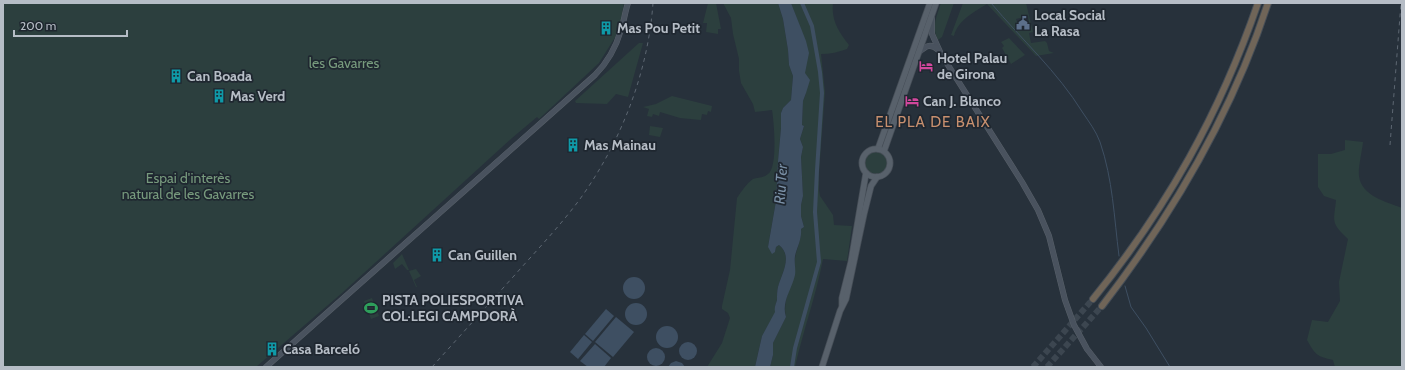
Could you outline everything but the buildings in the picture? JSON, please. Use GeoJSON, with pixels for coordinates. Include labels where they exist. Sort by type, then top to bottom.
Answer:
{"type":"FeatureCollection","features":[{"type":"Feature","properties":{"kind":"highway"},"geometry":{"type":"LineString","coordinates":[[1094,299],[1142,235],[1184,167],[1206,127],[1223,91],[1258,3]]}},
{"type":"Feature","properties":{"kind":"highway"},"geometry":{"type":"LineString","coordinates":[[1102,306],[1132,266],[1182,190],[1232,94],[1268,3]]}},
{"type":"Feature","properties":{"kind":"main road"},"geometry":{"type":"LineString","coordinates":[[881,150],[930,3]]}},
{"type":"Feature","properties":{"kind":"main road"},"geometry":{"type":"LineString","coordinates":[[881,150],[936,3]]}},
{"type":"Feature","properties":{"kind":"main road"},"geometry":{"type":"LineString","coordinates":[[872,149],[881,150],[889,158],[889,169],[884,174],[877,177],[871,176],[866,173],[863,167],[862,159],[865,154],[872,149]]}},
{"type":"Feature","properties":{"kind":"main road"},"geometry":{"type":"LineString","coordinates":[[842,307],[842,298],[851,262],[866,173]]}},
{"type":"Feature","properties":{"kind":"main road"},"geometry":{"type":"LineString","coordinates":[[822,367],[848,291],[864,214],[872,186],[877,177]]}},
{"type":"Feature","properties":{"kind":"street"},"geometry":{"type":"LineString","coordinates":[[266,367],[595,76],[604,65],[616,43],[628,3]]}},
{"type":"Feature","properties":{"kind":"street"},"geometry":{"type":"LineString","coordinates":[[932,15],[932,34],[941,54],[1038,210],[1048,236],[1070,313],[1077,331],[1101,367]]}},
{"type":"Feature","properties":{"kind":"street"},"geometry":{"type":"LineString","coordinates":[[918,53],[925,47],[930,46],[935,47],[941,54]]}},
{"type":"Feature","properties":{"kind":"green space","name":"Espai d'interès natural de les Gavarres"},"geometry":{"type":"Polygon","coordinates":[[[3,3],[624,3],[619,31],[599,63],[539,119],[537,117],[512,138],[342,293],[256,367],[3,367],[3,3]]]}},
{"type":"Feature","properties":{"kind":"green space"},"geometry":{"type":"Polygon","coordinates":[[[708,3],[716,3],[721,29],[718,29],[718,34],[706,32],[707,23],[703,23],[708,3]]]}},
{"type":"Feature","properties":{"kind":"green space"},"geometry":{"type":"Polygon","coordinates":[[[723,3],[778,3],[783,19],[789,65],[793,76],[791,100],[783,108],[781,113],[776,201],[768,247],[775,252],[776,247],[779,245],[783,249],[786,259],[778,289],[775,307],[776,312],[762,336],[755,367],[707,367],[722,343],[730,318],[728,313],[722,309],[722,306],[730,270],[737,198],[753,179],[768,174],[771,170],[774,154],[772,110],[755,112],[753,104],[741,83],[739,59],[731,18],[723,3]]]}},
{"type":"Feature","properties":{"kind":"green space"},"geometry":{"type":"Polygon","coordinates":[[[791,3],[833,3],[833,15],[836,26],[849,45],[847,49],[844,50],[821,54],[825,92],[819,190],[820,196],[833,215],[834,225],[852,226],[847,261],[823,259],[795,367],[770,367],[773,355],[773,343],[786,317],[786,299],[795,270],[794,265],[801,229],[804,227],[801,216],[803,196],[801,157],[803,147],[800,139],[804,126],[802,125],[803,101],[806,93],[800,27],[791,3]]]}},
{"type":"Feature","properties":{"kind":"green space"},"geometry":{"type":"Polygon","coordinates":[[[941,3],[954,3],[942,37],[938,40],[935,26],[936,17],[941,3]]]}},
{"type":"Feature","properties":{"kind":"green space"},"geometry":{"type":"Polygon","coordinates":[[[963,3],[1026,3],[1033,32],[1029,33],[1031,43],[1045,41],[1049,51],[1054,53],[1036,56],[987,4],[967,17],[959,25],[954,36],[951,35],[963,3]],[[1028,16],[1016,19],[1017,22],[1020,21],[1020,28],[1022,30],[1025,30],[1024,24],[1029,23],[1028,16]]]}},
{"type":"Feature","properties":{"kind":"green space"},"geometry":{"type":"Polygon","coordinates":[[[1009,38],[1025,55],[1011,64],[1002,48],[1004,46],[1001,42],[1009,38]]]}},
{"type":"Feature","properties":{"kind":"green space"},"geometry":{"type":"Polygon","coordinates":[[[639,43],[643,43],[628,97],[616,94],[607,104],[576,103],[575,101],[639,43]]]}},
{"type":"Feature","properties":{"kind":"green space"},"geometry":{"type":"Polygon","coordinates":[[[672,96],[712,106],[711,112],[708,111],[707,115],[702,114],[701,120],[680,118],[660,112],[659,116],[653,114],[652,117],[647,116],[649,109],[643,107],[656,104],[672,96]]]}},
{"type":"Feature","properties":{"kind":"green space"},"geometry":{"type":"Polygon","coordinates":[[[650,126],[663,128],[660,137],[649,135],[650,126]]]}},
{"type":"Feature","properties":{"kind":"green space"},"geometry":{"type":"Polygon","coordinates":[[[1345,140],[1363,142],[1359,176],[1364,189],[1382,201],[1402,208],[1402,367],[1335,367],[1333,360],[1317,354],[1307,340],[1312,320],[1328,322],[1340,301],[1339,282],[1348,239],[1338,229],[1334,221],[1336,200],[1324,196],[1318,187],[1318,154],[1331,154],[1345,150],[1345,140]]]}},
{"type":"Feature","properties":{"kind":"green space"},"geometry":{"type":"Polygon","coordinates":[[[876,152],[884,155],[887,163],[884,171],[876,174],[868,171],[865,163],[868,155],[876,152]]]}},
{"type":"Feature","properties":{"kind":"green space"},"geometry":{"type":"Polygon","coordinates":[[[402,254],[409,270],[407,270],[402,264],[395,269],[393,263],[402,254]]]}},
{"type":"Feature","properties":{"kind":"green space"},"geometry":{"type":"Polygon","coordinates":[[[416,269],[421,276],[414,280],[417,287],[409,271],[416,269]]]}},
{"type":"Feature","properties":{"kind":"green space","name":"PISTA POLIESPORTIVA COL·LEGI CAMPDORÀ"},"geometry":{"type":"Polygon","coordinates":[[[372,298],[379,316],[371,319],[364,301],[372,298]]]}},
{"type":"Feature","properties":{"kind":"water","name":"Riu Ter"},"geometry":{"type":"Polygon","coordinates":[[[778,3],[791,3],[806,41],[809,53],[805,73],[810,80],[803,101],[802,125],[804,126],[800,139],[803,147],[801,157],[803,196],[801,216],[804,227],[801,229],[800,240],[795,256],[794,280],[785,306],[786,317],[773,343],[773,355],[770,367],[755,367],[762,336],[775,312],[778,289],[786,259],[783,249],[779,245],[772,254],[768,247],[776,201],[781,113],[783,108],[791,100],[793,76],[789,65],[783,19],[778,3]]]}},
{"type":"Feature","properties":{"kind":"water"},"geometry":{"type":"Polygon","coordinates":[[[634,277],[642,280],[645,288],[642,296],[634,299],[626,296],[623,288],[626,280],[634,277]]]}},
{"type":"Feature","properties":{"kind":"water"},"geometry":{"type":"Polygon","coordinates":[[[636,303],[644,306],[647,314],[644,322],[636,325],[628,322],[625,314],[628,306],[636,303]]]}},
{"type":"Feature","properties":{"kind":"water"},"geometry":{"type":"Polygon","coordinates":[[[606,309],[614,316],[593,341],[585,334],[606,309]]]}},
{"type":"Feature","properties":{"kind":"water"},"geometry":{"type":"Polygon","coordinates":[[[616,317],[634,332],[613,357],[595,342],[616,317]]]}},
{"type":"Feature","properties":{"kind":"water"},"geometry":{"type":"Polygon","coordinates":[[[667,326],[675,329],[678,337],[675,345],[667,348],[659,345],[656,337],[659,329],[667,326]]]}},
{"type":"Feature","properties":{"kind":"water"},"geometry":{"type":"Polygon","coordinates":[[[584,335],[592,342],[578,359],[570,352],[584,335]]]}},
{"type":"Feature","properties":{"kind":"water"},"geometry":{"type":"Polygon","coordinates":[[[688,342],[694,345],[697,351],[694,357],[688,360],[682,357],[679,351],[682,345],[688,342]]]}},
{"type":"Feature","properties":{"kind":"water"},"geometry":{"type":"Polygon","coordinates":[[[595,344],[611,358],[604,367],[588,367],[580,361],[595,344]]]}},
{"type":"Feature","properties":{"kind":"water"},"geometry":{"type":"Polygon","coordinates":[[[656,348],[662,351],[665,357],[662,363],[656,366],[650,363],[647,357],[650,351],[656,348]]]}},
{"type":"Feature","properties":{"kind":"water"},"geometry":{"type":"Polygon","coordinates":[[[676,361],[682,363],[685,367],[668,367],[671,363],[676,361]]]}},
{"type":"Feature","properties":{"kind":"waterway"},"geometry":{"type":"LineString","coordinates":[[792,367],[795,348],[819,262],[815,212],[822,93],[812,26],[802,3]]}},
{"type":"Feature","properties":{"kind":"waterway"},"geometry":{"type":"LineString","coordinates":[[991,3],[1062,83],[1096,134],[1100,142],[1108,170],[1119,256]]}},
{"type":"Feature","properties":{"kind":"waterway"},"geometry":{"type":"LineString","coordinates":[[1125,286],[1131,307],[1170,367]]}},
{"type":"Feature","properties":{"kind":"tunnel"},"geometry":{"type":"LineString","coordinates":[[1033,367],[1093,299]]}},
{"type":"Feature","properties":{"kind":"tunnel"},"geometry":{"type":"LineString","coordinates":[[1047,367],[1102,306]]}},
{"type":"Feature","properties":{"kind":"railway"},"geometry":{"type":"LineString","coordinates":[[432,367],[556,229],[580,199],[595,177],[620,130],[639,81],[650,29],[653,3]]}},
{"type":"Feature","properties":{"kind":"railway"},"geometry":{"type":"LineString","coordinates":[[1390,145],[1401,3]]}},
{"type":"Feature","properties":{"kind":"place","name":"Local Social La Rasa"},"geometry":{"type":"Point","coordinates":[1023,23]}},
{"type":"Feature","properties":{"kind":"place","name":"Mas Pou Petit"},"geometry":{"type":"Point","coordinates":[606,28]}},
{"type":"Feature","properties":{"kind":"place","name":"Hotel Palau de Girona"},"geometry":{"type":"Point","coordinates":[926,66]}},
{"type":"Feature","properties":{"kind":"place","name":"Can Boada"},"geometry":{"type":"Point","coordinates":[176,76]}},
{"type":"Feature","properties":{"kind":"place","name":"Mas Verd"},"geometry":{"type":"Point","coordinates":[219,96]}},
{"type":"Feature","properties":{"kind":"place","name":"Can J. Blanco"},"geometry":{"type":"Point","coordinates":[912,101]}},
{"type":"Feature","properties":{"kind":"place","name":"Mas Mainau"},"geometry":{"type":"Point","coordinates":[573,145]}},
{"type":"Feature","properties":{"kind":"place","name":"Can Guillen"},"geometry":{"type":"Point","coordinates":[437,255]}},
{"type":"Feature","properties":{"kind":"place","name":"PISTA POLIESPORTIVA COL·LEGI CAMPDORÀ"},"geometry":{"type":"Point","coordinates":[371,308]}},
{"type":"Feature","properties":{"kind":"place","name":"Casa Barceló"},"geometry":{"type":"Point","coordinates":[272,349]}},
{"type":"Feature","properties":{"kind":"district","name":"EL PLA DE BAIX"},"geometry":{"type":"Point","coordinates":[933,122]}},
{"type":"Feature","properties":{"kind":"park label","name":"les Gavarres"},"geometry":{"type":"Point","coordinates":[344,63]}}]}
